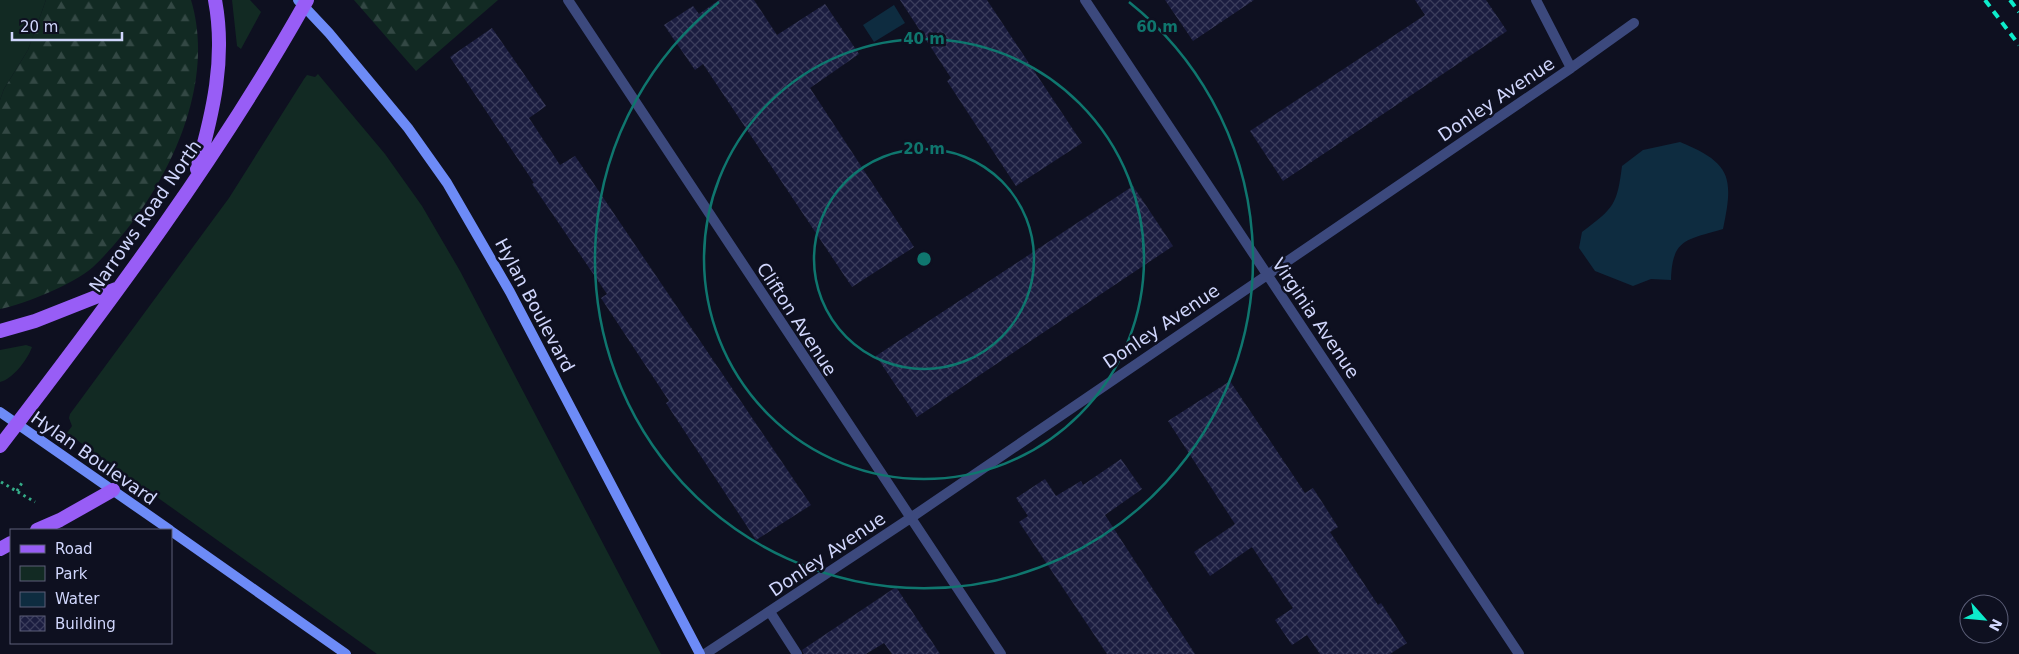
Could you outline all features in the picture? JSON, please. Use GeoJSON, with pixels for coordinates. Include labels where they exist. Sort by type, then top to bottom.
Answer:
{"type":"FeatureCollection","features":[{"type":"Feature","properties":{"kind":"main road"},"geometry":{"type":"LineString","coordinates":[[194,179],[218,85],[219,30],[215,0]]}},
{"type":"Feature","properties":{"kind":"main road","name":"Narrows Road North"},"geometry":{"type":"LineString","coordinates":[[0,446],[116,289],[194,179],[258,85],[303,2]]}},
{"type":"Feature","properties":{"kind":"main road","name":"Hylan Boulevard"},"geometry":{"type":"LineString","coordinates":[[303,2],[408,128],[447,183],[510,292],[700,654]]}},
{"type":"Feature","properties":{"kind":"main road"},"geometry":{"type":"LineString","coordinates":[[0,331],[35,321],[116,289]]}},
{"type":"Feature","properties":{"kind":"main road","name":"Hylan Boulevard"},"geometry":{"type":"LineString","coordinates":[[0,412],[168,529]]}},
{"type":"Feature","properties":{"kind":"main road"},"geometry":{"type":"LineString","coordinates":[[39,529],[60,520],[113,490]]}},
{"type":"Feature","properties":{"kind":"main road","name":"Hylan Boulevard"},"geometry":{"type":"LineString","coordinates":[[172,532],[346,654]]}},
{"type":"Feature","properties":{"kind":"street","name":"Clifton Avenue"},"geometry":{"type":"LineString","coordinates":[[568,0],[1001,654]]}},
{"type":"Feature","properties":{"kind":"street","name":"Virginia Avenue"},"geometry":{"type":"LineString","coordinates":[[1085,0],[1519,654]]}},
{"type":"Feature","properties":{"kind":"street"},"geometry":{"type":"LineString","coordinates":[[1536,0],[1571,68]]}},
{"type":"Feature","properties":{"kind":"street","name":"Donley Avenue"},"geometry":{"type":"LineString","coordinates":[[705,654],[910,519],[1571,68],[1634,22]]}},
{"type":"Feature","properties":{"kind":"street"},"geometry":{"type":"LineString","coordinates":[[770,612],[797,654]]}},
{"type":"Feature","properties":{"kind":"path"},"geometry":{"type":"LineString","coordinates":[[17,491],[24,481]]}},
{"type":"Feature","properties":{"kind":"path"},"geometry":{"type":"LineString","coordinates":[[1,482],[38,504]]}},
{"type":"Feature","properties":{"kind":"green space"},"geometry":{"type":"Polygon","coordinates":[[[0,0],[46,0],[28,50],[4,89],[0,100],[0,0]]]}},
{"type":"Feature","properties":{"kind":"green space"},"geometry":{"type":"Polygon","coordinates":[[[46,0],[191,0],[198,35],[197,72],[190,108],[177,144],[160,179],[140,212],[117,241],[93,267],[74,280],[35,298],[0,309],[0,100],[4,89],[28,50],[46,0]]]}},
{"type":"Feature","properties":{"kind":"green space"},"geometry":{"type":"Polygon","coordinates":[[[232,0],[250,0],[261,12],[241,49],[237,46],[232,0]]]}},
{"type":"Feature","properties":{"kind":"green space"},"geometry":{"type":"Polygon","coordinates":[[[354,0],[498,0],[416,71],[354,0]]]}},
{"type":"Feature","properties":{"kind":"green space"},"geometry":{"type":"Polygon","coordinates":[[[318,74],[385,154],[422,206],[460,271],[661,654],[377,654],[67,433],[72,426],[69,418],[70,414],[229,198],[304,79],[307,75],[315,77],[318,74]]]}},
{"type":"Feature","properties":{"kind":"green space"},"geometry":{"type":"Polygon","coordinates":[[[26,345],[32,347],[24,363],[10,377],[0,382],[0,350],[26,345]]]}},
{"type":"Feature","properties":{"kind":"water"},"geometry":{"type":"Polygon","coordinates":[[[894,5],[905,23],[874,42],[863,25],[894,5]]]}},
{"type":"Feature","properties":{"kind":"water"},"geometry":{"type":"Polygon","coordinates":[[[1680,142],[1710,157],[1725,174],[1728,184],[1728,196],[1723,229],[1691,239],[1678,248],[1674,256],[1671,280],[1651,279],[1633,286],[1595,271],[1579,248],[1582,232],[1601,217],[1612,205],[1616,198],[1622,166],[1643,150],[1680,142]]]}},
{"type":"Feature","properties":{"kind":"building"},"geometry":{"type":"Polygon","coordinates":[[[719,0],[754,0],[777,35],[825,4],[859,54],[810,88],[914,247],[852,287],[703,64],[695,70],[664,25],[693,6],[699,14],[719,0]]]}},
{"type":"Feature","properties":{"kind":"building"},"geometry":{"type":"Polygon","coordinates":[[[900,0],[987,0],[1082,143],[1016,186],[947,81],[951,78],[900,0]]]}},
{"type":"Feature","properties":{"kind":"building"},"geometry":{"type":"Polygon","coordinates":[[[1165,0],[1254,0],[1193,41],[1165,0]]]}},
{"type":"Feature","properties":{"kind":"building"},"geometry":{"type":"Polygon","coordinates":[[[1415,0],[1486,0],[1507,31],[1283,181],[1250,131],[1425,15],[1415,0]]]}},
{"type":"Feature","properties":{"kind":"building"},"geometry":{"type":"Polygon","coordinates":[[[492,28],[546,106],[529,118],[560,165],[575,156],[811,505],[756,540],[666,403],[669,401],[601,298],[607,294],[532,184],[534,183],[450,57],[492,28]]]}},
{"type":"Feature","properties":{"kind":"building"},"geometry":{"type":"Polygon","coordinates":[[[1133,186],[1173,246],[917,417],[876,356],[1133,186]]]}},
{"type":"Feature","properties":{"kind":"building"},"geometry":{"type":"Polygon","coordinates":[[[1230,381],[1305,493],[1313,488],[1338,527],[1330,532],[1378,605],[1381,603],[1407,643],[1390,654],[1320,654],[1307,635],[1292,645],[1275,620],[1293,608],[1252,547],[1210,576],[1194,552],[1235,524],[1168,421],[1230,381]]]}},
{"type":"Feature","properties":{"kind":"building"},"geometry":{"type":"Polygon","coordinates":[[[1121,459],[1142,489],[1105,515],[1195,654],[1107,654],[1019,522],[1028,516],[1016,498],[1045,479],[1056,496],[1081,481],[1083,485],[1121,459]]]}},
{"type":"Feature","properties":{"kind":"building"},"geometry":{"type":"Polygon","coordinates":[[[896,587],[940,654],[892,654],[884,643],[866,654],[804,654],[802,650],[896,587]]]}},
{"type":"Feature","properties":{"kind":"railway"},"geometry":{"type":"LineString","coordinates":[[1985,0],[2019,45]]}},
{"type":"Feature","properties":{"kind":"railway"},"geometry":{"type":"LineString","coordinates":[[2010,0],[2019,12]]}}]}
